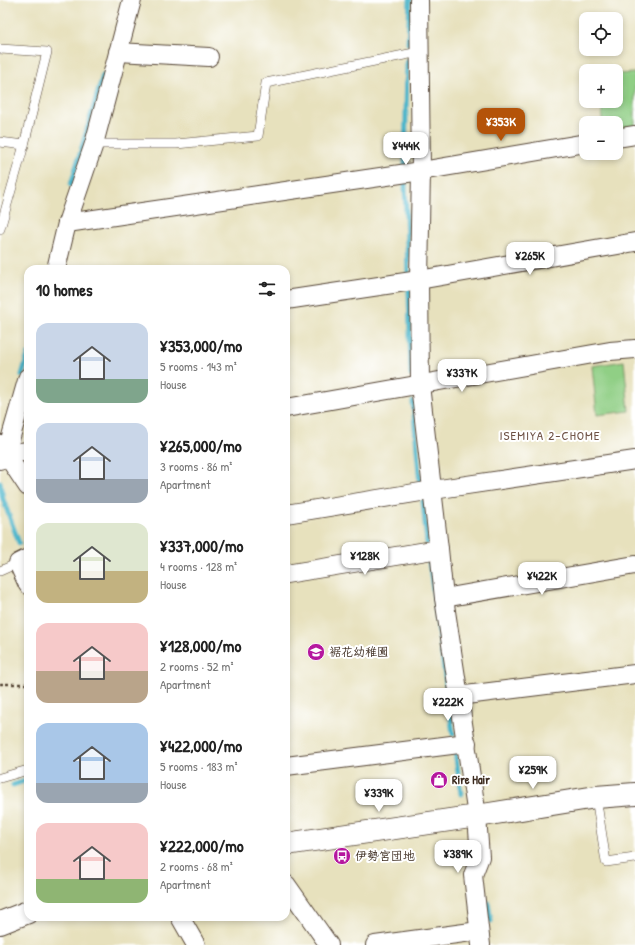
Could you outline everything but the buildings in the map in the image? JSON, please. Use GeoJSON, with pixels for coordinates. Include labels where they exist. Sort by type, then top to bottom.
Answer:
{"type":"FeatureCollection","features":[{"type":"Feature","properties":{"kind":"street"},"geometry":{"type":"LineString","coordinates":[[57,265],[67,223],[94,144],[132,0]]}},
{"type":"Feature","properties":{"kind":"street"},"geometry":{"type":"LineString","coordinates":[[375,945],[480,938],[473,875],[480,857],[477,816],[444,598],[420,385],[419,280],[421,171],[419,0]]}},
{"type":"Feature","properties":{"kind":"street"},"geometry":{"type":"LineString","coordinates":[[118,52],[209,57]]}},
{"type":"Feature","properties":{"kind":"street"},"geometry":{"type":"LineString","coordinates":[[623,137],[635,135]]}},
{"type":"Feature","properties":{"kind":"street"},"geometry":{"type":"LineString","coordinates":[[67,223],[421,171],[579,144]]}},
{"type":"Feature","properties":{"kind":"street"},"geometry":{"type":"LineString","coordinates":[[290,299],[419,280],[635,242]]}},
{"type":"Feature","properties":{"kind":"street"},"geometry":{"type":"LineString","coordinates":[[290,407],[610,352],[635,349]]}},
{"type":"Feature","properties":{"kind":"street"},"geometry":{"type":"LineString","coordinates":[[2,452],[24,389]]}},
{"type":"Feature","properties":{"kind":"street"},"geometry":{"type":"LineString","coordinates":[[2,452],[24,451]]}},
{"type":"Feature","properties":{"kind":"street"},"geometry":{"type":"LineString","coordinates":[[2,452],[24,482]]}},
{"type":"Feature","properties":{"kind":"street"},"geometry":{"type":"LineString","coordinates":[[290,513],[433,490],[635,460]]}},
{"type":"Feature","properties":{"kind":"street"},"geometry":{"type":"LineString","coordinates":[[290,573],[439,549]]}},
{"type":"Feature","properties":{"kind":"street"},"geometry":{"type":"LineString","coordinates":[[444,598],[635,565]]}},
{"type":"Feature","properties":{"kind":"street"},"geometry":{"type":"LineString","coordinates":[[458,696],[635,674]]}},
{"type":"Feature","properties":{"kind":"street"},"geometry":{"type":"LineString","coordinates":[[290,765],[467,743]]}},
{"type":"Feature","properties":{"kind":"street"},"geometry":{"type":"LineString","coordinates":[[290,843],[596,797],[635,794]]}},
{"type":"Feature","properties":{"kind":"street"},"geometry":{"type":"LineString","coordinates":[[290,890],[329,945]]}},
{"type":"Feature","properties":{"kind":"street"},"geometry":{"type":"LineString","coordinates":[[0,923],[24,914]]}},
{"type":"Feature","properties":{"kind":"street"},"geometry":{"type":"LineString","coordinates":[[182,921],[196,945]]}},
{"type":"Feature","properties":{"kind":"lane"},"geometry":{"type":"LineString","coordinates":[[0,49],[47,52],[24,145],[0,229]]}},
{"type":"Feature","properties":{"kind":"lane"},"geometry":{"type":"LineString","coordinates":[[94,144],[176,144],[258,136],[266,83],[419,52]]}},
{"type":"Feature","properties":{"kind":"lane"},"geometry":{"type":"LineString","coordinates":[[0,142],[24,145]]}},
{"type":"Feature","properties":{"kind":"lane"},"geometry":{"type":"LineString","coordinates":[[0,571],[23,560]]}},
{"type":"Feature","properties":{"kind":"lane"},"geometry":{"type":"LineString","coordinates":[[0,778],[24,771]]}},
{"type":"Feature","properties":{"kind":"lane"},"geometry":{"type":"LineString","coordinates":[[596,797],[606,862],[635,858]]}},
{"type":"Feature","properties":{"kind":"path"},"geometry":{"type":"LineString","coordinates":[[0,684],[24,684]]}},
{"type":"Feature","properties":{"kind":"green space"},"geometry":{"type":"Polygon","coordinates":[[[635,73],[635,126],[623,127],[623,116],[602,116],[602,108],[623,108],[623,74],[635,73]]]}},
{"type":"Feature","properties":{"kind":"green space"},"geometry":{"type":"Polygon","coordinates":[[[624,361],[629,411],[597,415],[592,366],[624,361]]]}},
{"type":"Feature","properties":{"kind":"waterway"},"geometry":{"type":"LineString","coordinates":[[408,43],[410,0]]}},
{"type":"Feature","properties":{"kind":"waterway"},"geometry":{"type":"LineString","coordinates":[[405,165],[407,61]]}},
{"type":"Feature","properties":{"kind":"waterway"},"geometry":{"type":"LineString","coordinates":[[71,185],[103,75]]}},
{"type":"Feature","properties":{"kind":"waterway"},"geometry":{"type":"LineString","coordinates":[[405,183],[408,273]]}},
{"type":"Feature","properties":{"kind":"waterway"},"geometry":{"type":"LineString","coordinates":[[409,290],[411,375]]}},
{"type":"Feature","properties":{"kind":"waterway"},"geometry":{"type":"LineString","coordinates":[[22,375],[24,368]]}},
{"type":"Feature","properties":{"kind":"waterway"},"geometry":{"type":"LineString","coordinates":[[413,402],[420,485]]}},
{"type":"Feature","properties":{"kind":"waterway"},"geometry":{"type":"LineString","coordinates":[[0,482],[3,499],[19,543]]}},
{"type":"Feature","properties":{"kind":"waterway"},"geometry":{"type":"LineString","coordinates":[[423,501],[427,543]]}},
{"type":"Feature","properties":{"kind":"waterway"},"geometry":{"type":"LineString","coordinates":[[429,561],[453,734]]}},
{"type":"Feature","properties":{"kind":"waterway"},"geometry":{"type":"LineString","coordinates":[[455,751],[461,794]]}},
{"type":"Feature","properties":{"kind":"waterway"},"geometry":{"type":"LineString","coordinates":[[13,785],[24,781]]}},
{"type":"Feature","properties":{"kind":"waterway"},"geometry":{"type":"LineString","coordinates":[[488,903],[491,921]]}},
{"type":"Feature","properties":{"kind":"place","name":"裾花幼稚園"},"geometry":{"type":"Point","coordinates":[316,652]}},
{"type":"Feature","properties":{"kind":"place","name":"Rire Hair"},"geometry":{"type":"Point","coordinates":[439,780]}},
{"type":"Feature","properties":{"kind":"place","name":"伊勢宮団地"},"geometry":{"type":"Point","coordinates":[342,856]}},
{"type":"Feature","properties":{"kind":"district","name":"ISEMIYA 2-CHOME"},"geometry":{"type":"Point","coordinates":[550,435]}}]}
